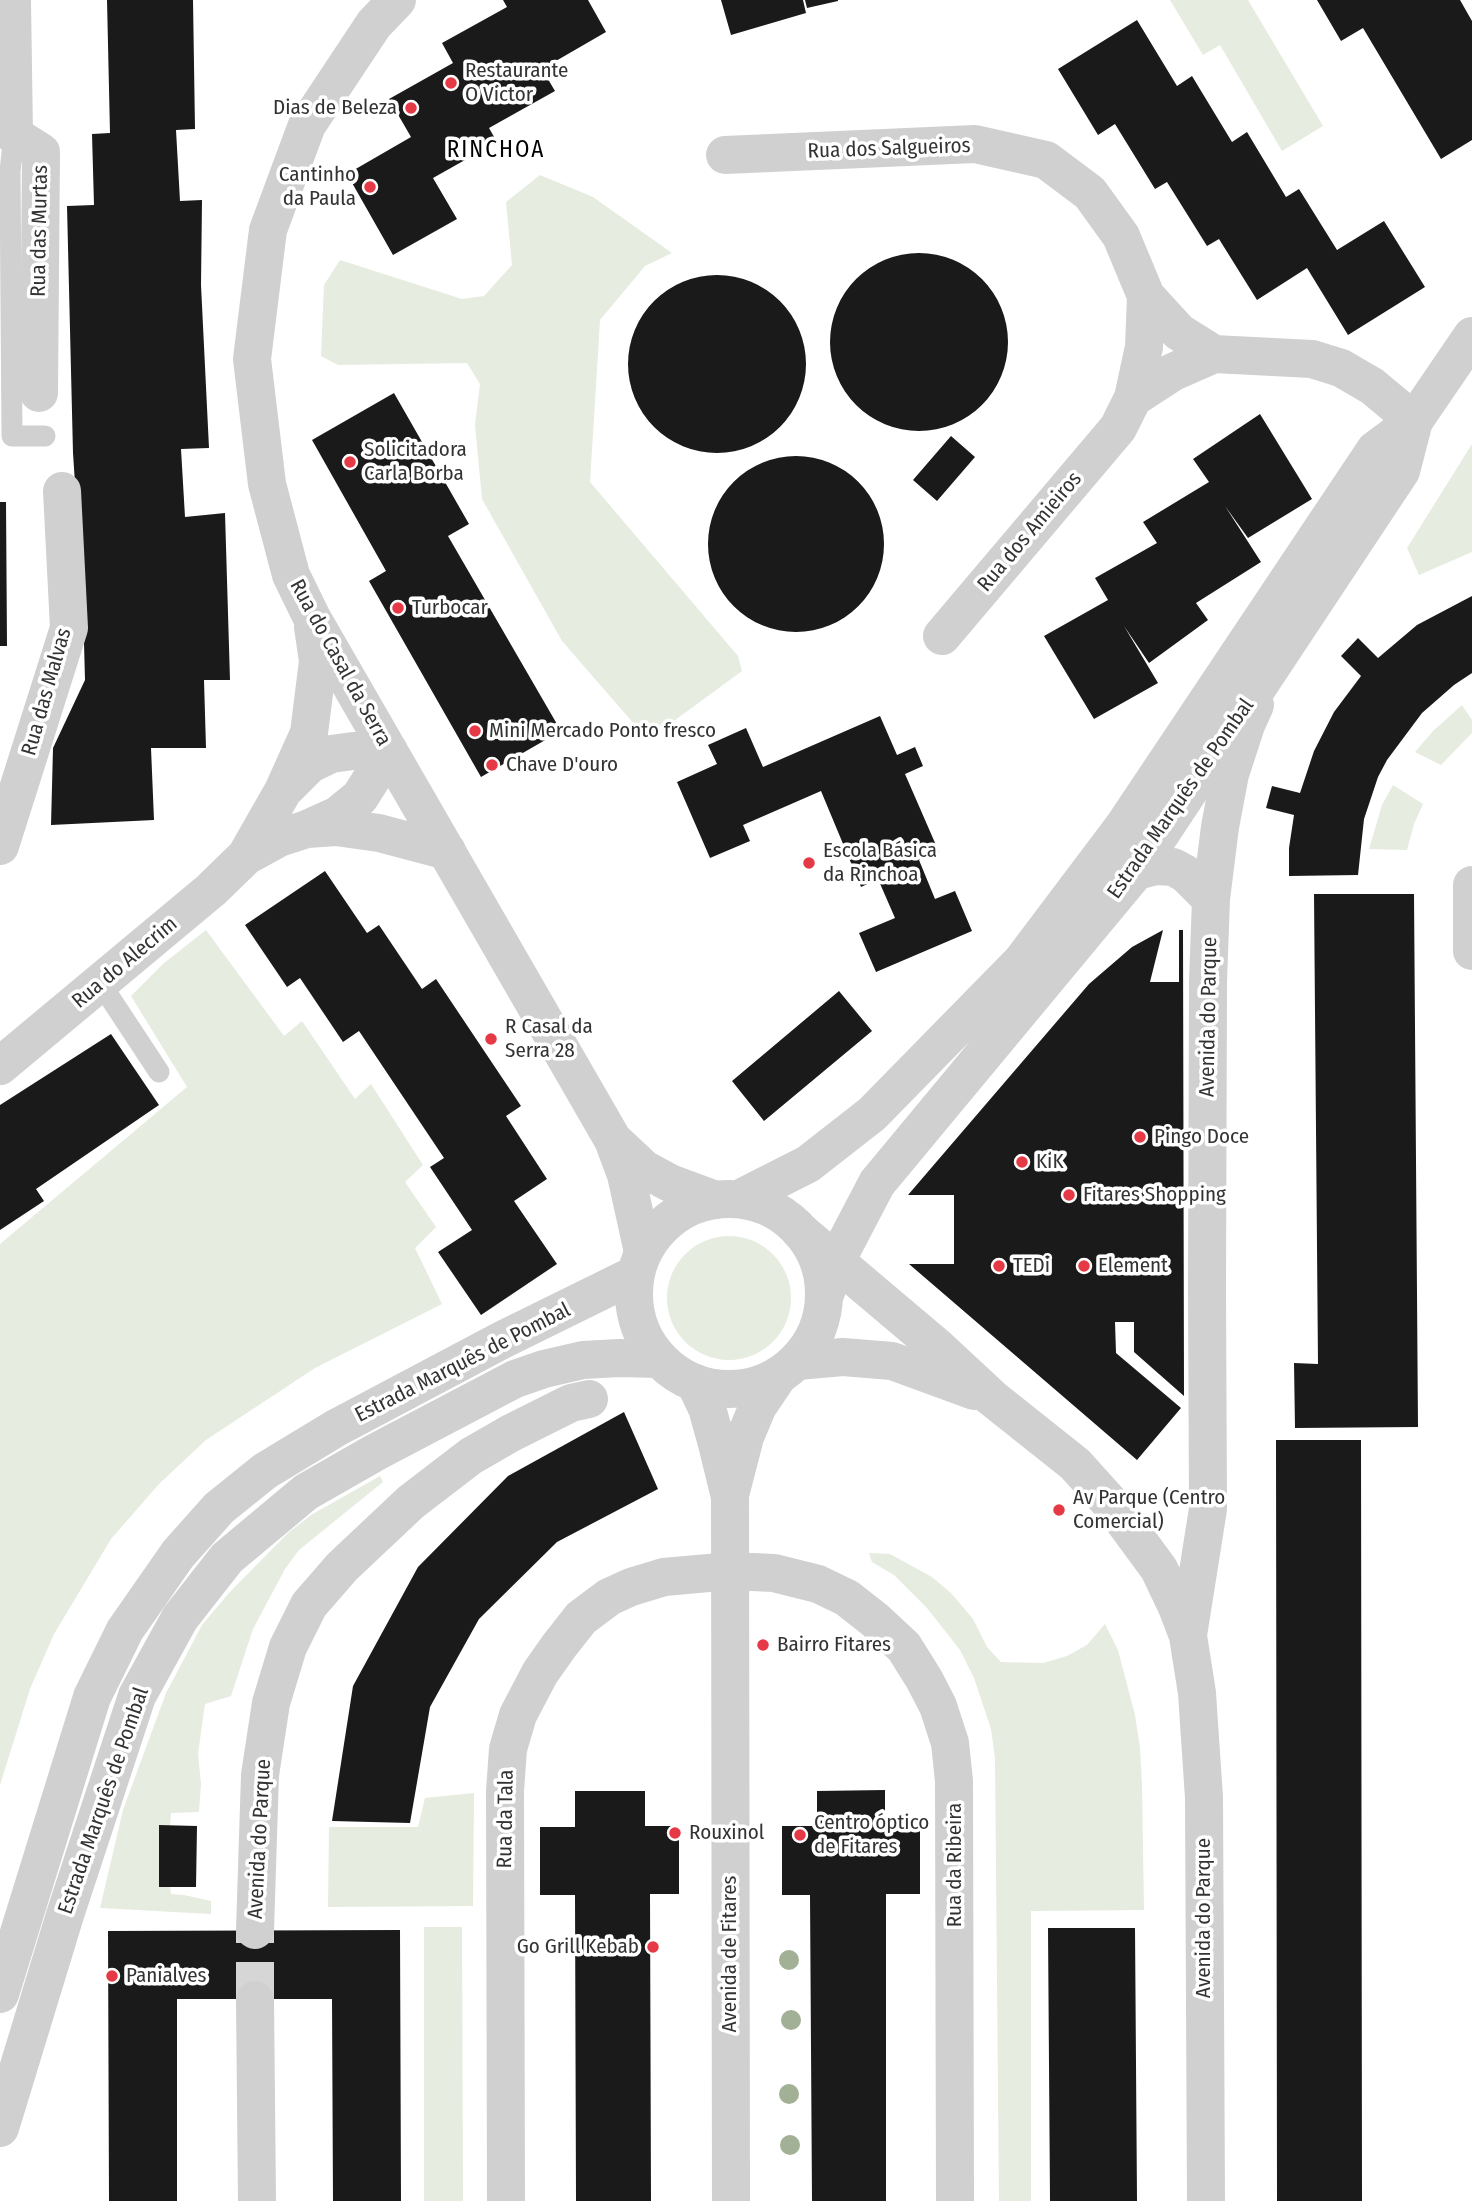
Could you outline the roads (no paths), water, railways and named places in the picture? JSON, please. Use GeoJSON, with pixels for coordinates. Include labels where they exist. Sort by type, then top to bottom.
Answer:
{"type":"FeatureCollection","features":[{"type":"Feature","properties":{"kind":"street"},"geometry":{"type":"LineString","coordinates":[[12,0],[15,135]]}},
{"type":"Feature","properties":{"kind":"street","name":"Rua do Casal da Serra"},"geometry":{"type":"LineString","coordinates":[[397,0],[374,24],[307,125],[268,230],[252,359],[267,484],[290,575],[312,618],[613,1140],[626,1175],[640,1263]]}},
{"type":"Feature","properties":{"kind":"street","name":"Rua das Murtas"},"geometry":{"type":"LineString","coordinates":[[15,135],[41,152],[39,393]]}},
{"type":"Feature","properties":{"kind":"street","name":"Rua dos Salgueiros"},"geometry":{"type":"LineString","coordinates":[[725,155],[975,144],[1046,160],[1090,193],[1121,236],[1146,296],[1179,332],[1214,354],[1312,359],[1341,368],[1372,386],[1414,421]]}},
{"type":"Feature","properties":{"kind":"street","name":"Rua dos Salgueiros"},"geometry":{"type":"LineString","coordinates":[[1144,347],[1146,296]]}},
{"type":"Feature","properties":{"kind":"street","name":"Rua dos Amieiros"},"geometry":{"type":"LineString","coordinates":[[1125,413],[1146,296]]}},
{"type":"Feature","properties":{"kind":"street","name":"Estrada Marquês de Pombal"},"geometry":{"type":"LineString","coordinates":[[727,1199],[808,1164],[872,1114],[1022,961],[1123,827],[1375,450],[1414,421],[1471,340]]}},
{"type":"Feature","properties":{"kind":"street","name":"Rua dos Amieiros"},"geometry":{"type":"LineString","coordinates":[[1125,413],[1144,347]]}},
{"type":"Feature","properties":{"kind":"street","name":"Rua dos Amieiros"},"geometry":{"type":"LineString","coordinates":[[942,636],[1125,413],[1172,372],[1214,354]]}},
{"type":"Feature","properties":{"kind":"street","name":"Estrada Marquês de Pombal"},"geometry":{"type":"LineString","coordinates":[[831,1280],[877,1183],[1136,871],[1401,471],[1414,421]]}},
{"type":"Feature","properties":{"kind":"street","name":"Rua das Malvas"},"geometry":{"type":"LineString","coordinates":[[0,846],[69,628],[62,491]]}},
{"type":"Feature","properties":{"kind":"street","name":"Rua do Alecrim"},"geometry":{"type":"LineString","coordinates":[[246,856],[283,791],[309,733],[318,661],[312,618]]}},
{"type":"Feature","properties":{"kind":"street","name":"Avenida do Parque"},"geometry":{"type":"LineString","coordinates":[[1188,1636],[1208,1509],[1206,1289],[1211,899],[1230,774],[1245,725],[1277,659]]}},
{"type":"Feature","properties":{"kind":"street","name":"Rua do Alecrim"},"geometry":{"type":"LineString","coordinates":[[283,791],[310,764],[331,754],[389,751]]}},
{"type":"Feature","properties":{"kind":"street","name":"Rua do Alecrim"},"geometry":{"type":"LineString","coordinates":[[5,1051],[101,984],[211,890],[246,856],[279,838],[338,815],[360,797],[389,751]]}},
{"type":"Feature","properties":{"kind":"street","name":"Rua do Alecrim"},"geometry":{"type":"LineString","coordinates":[[307,829],[336,827],[379,833],[447,851]]}},
{"type":"Feature","properties":{"kind":"street"},"geometry":{"type":"LineString","coordinates":[[1136,871],[1156,866],[1173,867],[1186,874],[1211,899]]}},
{"type":"Feature","properties":{"kind":"street"},"geometry":{"type":"LineString","coordinates":[[1472,885],[1472,951]]}},
{"type":"Feature","properties":{"kind":"street","name":"Rua do Casal da Serra"},"geometry":{"type":"LineString","coordinates":[[613,1140],[645,1169],[670,1183],[727,1199]]}},
{"type":"Feature","properties":{"kind":"street"},"geometry":{"type":"LineString","coordinates":[[727,1199],[762,1205],[783,1216],[800,1231],[814,1251],[822,1273],[831,1280],[821,1320],[811,1342],[788,1368],[759,1384],[738,1389],[695,1383],[676,1373],[659,1359],[646,1341],[638,1321],[635,1298],[640,1263],[656,1233],[673,1217],[694,1205],[727,1199]]}},
{"type":"Feature","properties":{"kind":"street","name":"Estrada Marquês de Pombal"},"geometry":{"type":"LineString","coordinates":[[0,1994],[92,1697],[125,1630],[178,1554],[219,1508],[265,1471],[336,1428],[640,1263]]}},
{"type":"Feature","properties":{"kind":"street","name":"Avenida do Parque"},"geometry":{"type":"LineString","coordinates":[[831,1280],[936,1346],[992,1398],[1075,1464],[1112,1506],[1159,1569],[1177,1607],[1188,1636],[1197,1693],[1203,1798],[1206,2201]]}},
{"type":"Feature","properties":{"kind":"street","name":"Estrada Marquês de Pombal"},"geometry":{"type":"LineString","coordinates":[[0,2128],[65,1915],[137,1696],[180,1618],[228,1558],[306,1492],[376,1452],[515,1380],[544,1369],[583,1360],[618,1357],[659,1359]]}},
{"type":"Feature","properties":{"kind":"street","name":"Avenida do Parque"},"geometry":{"type":"LineString","coordinates":[[788,1368],[843,1357],[892,1361],[992,1398]]}},
{"type":"Feature","properties":{"kind":"street","name":"Avenida de Fitares"},"geometry":{"type":"LineString","coordinates":[[730,1497],[745,1437],[758,1406],[788,1368]]}},
{"type":"Feature","properties":{"kind":"street","name":"Avenida de Fitares"},"geometry":{"type":"LineString","coordinates":[[695,1383],[714,1432],[730,1497],[730,2201]]}},
{"type":"Feature","properties":{"kind":"street","name":"Avenida do Parque"},"geometry":{"type":"LineString","coordinates":[[255,1930],[260,1775],[271,1703],[288,1647],[309,1605],[342,1567],[411,1502],[471,1456],[571,1403],[589,1399]]}},
{"type":"Feature","properties":{"kind":"street","name":"Rua da Tala"},"geometry":{"type":"LineString","coordinates":[[506,2201],[505,1791],[508,1749],[518,1715],[540,1673],[559,1646],[581,1618],[608,1597],[664,1577],[731,1571],[774,1573],[818,1584]]}},
{"type":"Feature","properties":{"kind":"street","name":"Rua da Ribeira"},"geometry":{"type":"LineString","coordinates":[[818,1584],[847,1598],[904,1647],[938,1706],[950,1743],[954,1781],[956,2201]]}},
{"type":"Feature","properties":{"kind":"street"},"geometry":{"type":"LineString","coordinates":[[254,2000],[257,2201]]}},
{"type":"Feature","properties":{"kind":"lane"},"geometry":{"type":"LineString","coordinates":[[15,135],[10,171],[12,436],[45,436]]}},
{"type":"Feature","properties":{"kind":"lane"},"geometry":{"type":"LineString","coordinates":[[101,984],[159,1072]]}},
{"type":"Feature","properties":{"kind":"tunnel"},"geometry":{"type":"LineString","coordinates":[[255,1930],[255,2000]]}},
{"type":"Feature","properties":{"kind":"place","name":"Restaurante O Victor"},"geometry":{"type":"Point","coordinates":[451,83]}},
{"type":"Feature","properties":{"kind":"place","name":"Dias de Beleza"},"geometry":{"type":"Point","coordinates":[411,108]}},
{"type":"Feature","properties":{"kind":"place","name":"Cantinho da Paula"},"geometry":{"type":"Point","coordinates":[370,187]}},
{"type":"Feature","properties":{"kind":"place","name":"Solicitadora Carla Borba"},"geometry":{"type":"Point","coordinates":[350,462]}},
{"type":"Feature","properties":{"kind":"place","name":"Turbocar"},"geometry":{"type":"Point","coordinates":[398,608]}},
{"type":"Feature","properties":{"kind":"place","name":"Mini Mercado Ponto fresco"},"geometry":{"type":"Point","coordinates":[475,731]}},
{"type":"Feature","properties":{"kind":"place","name":"Chave D'ouro"},"geometry":{"type":"Point","coordinates":[492,765]}},
{"type":"Feature","properties":{"kind":"place","name":"Escola Básica da Rinchoa"},"geometry":{"type":"Point","coordinates":[809,863]}},
{"type":"Feature","properties":{"kind":"place","name":"R Casal da Serra 28"},"geometry":{"type":"Point","coordinates":[491,1039]}},
{"type":"Feature","properties":{"kind":"place","name":"Pingo Doce"},"geometry":{"type":"Point","coordinates":[1140,1137]}},
{"type":"Feature","properties":{"kind":"place","name":"KiK"},"geometry":{"type":"Point","coordinates":[1022,1162]}},
{"type":"Feature","properties":{"kind":"place","name":"Fitares Shopping"},"geometry":{"type":"Point","coordinates":[1069,1195]}},
{"type":"Feature","properties":{"kind":"place","name":"TEDi"},"geometry":{"type":"Point","coordinates":[999,1266]}},
{"type":"Feature","properties":{"kind":"place","name":"Element"},"geometry":{"type":"Point","coordinates":[1084,1266]}},
{"type":"Feature","properties":{"kind":"place","name":"Av Parque (Centro Comercial)"},"geometry":{"type":"Point","coordinates":[1059,1510]}},
{"type":"Feature","properties":{"kind":"place","name":"Bairro Fitares"},"geometry":{"type":"Point","coordinates":[763,1645]}},
{"type":"Feature","properties":{"kind":"place","name":"Rouxinol"},"geometry":{"type":"Point","coordinates":[675,1833]}},
{"type":"Feature","properties":{"kind":"place","name":"Centro óptico de Fitares"},"geometry":{"type":"Point","coordinates":[800,1835]}},
{"type":"Feature","properties":{"kind":"place","name":"Go Grill Kebab"},"geometry":{"type":"Point","coordinates":[653,1947]}},
{"type":"Feature","properties":{"kind":"place","name":"Panialves"},"geometry":{"type":"Point","coordinates":[112,1976]}},
{"type":"Feature","properties":{"kind":"district","name":"RINCHOA"},"geometry":{"type":"Point","coordinates":[496,151]}}]}
